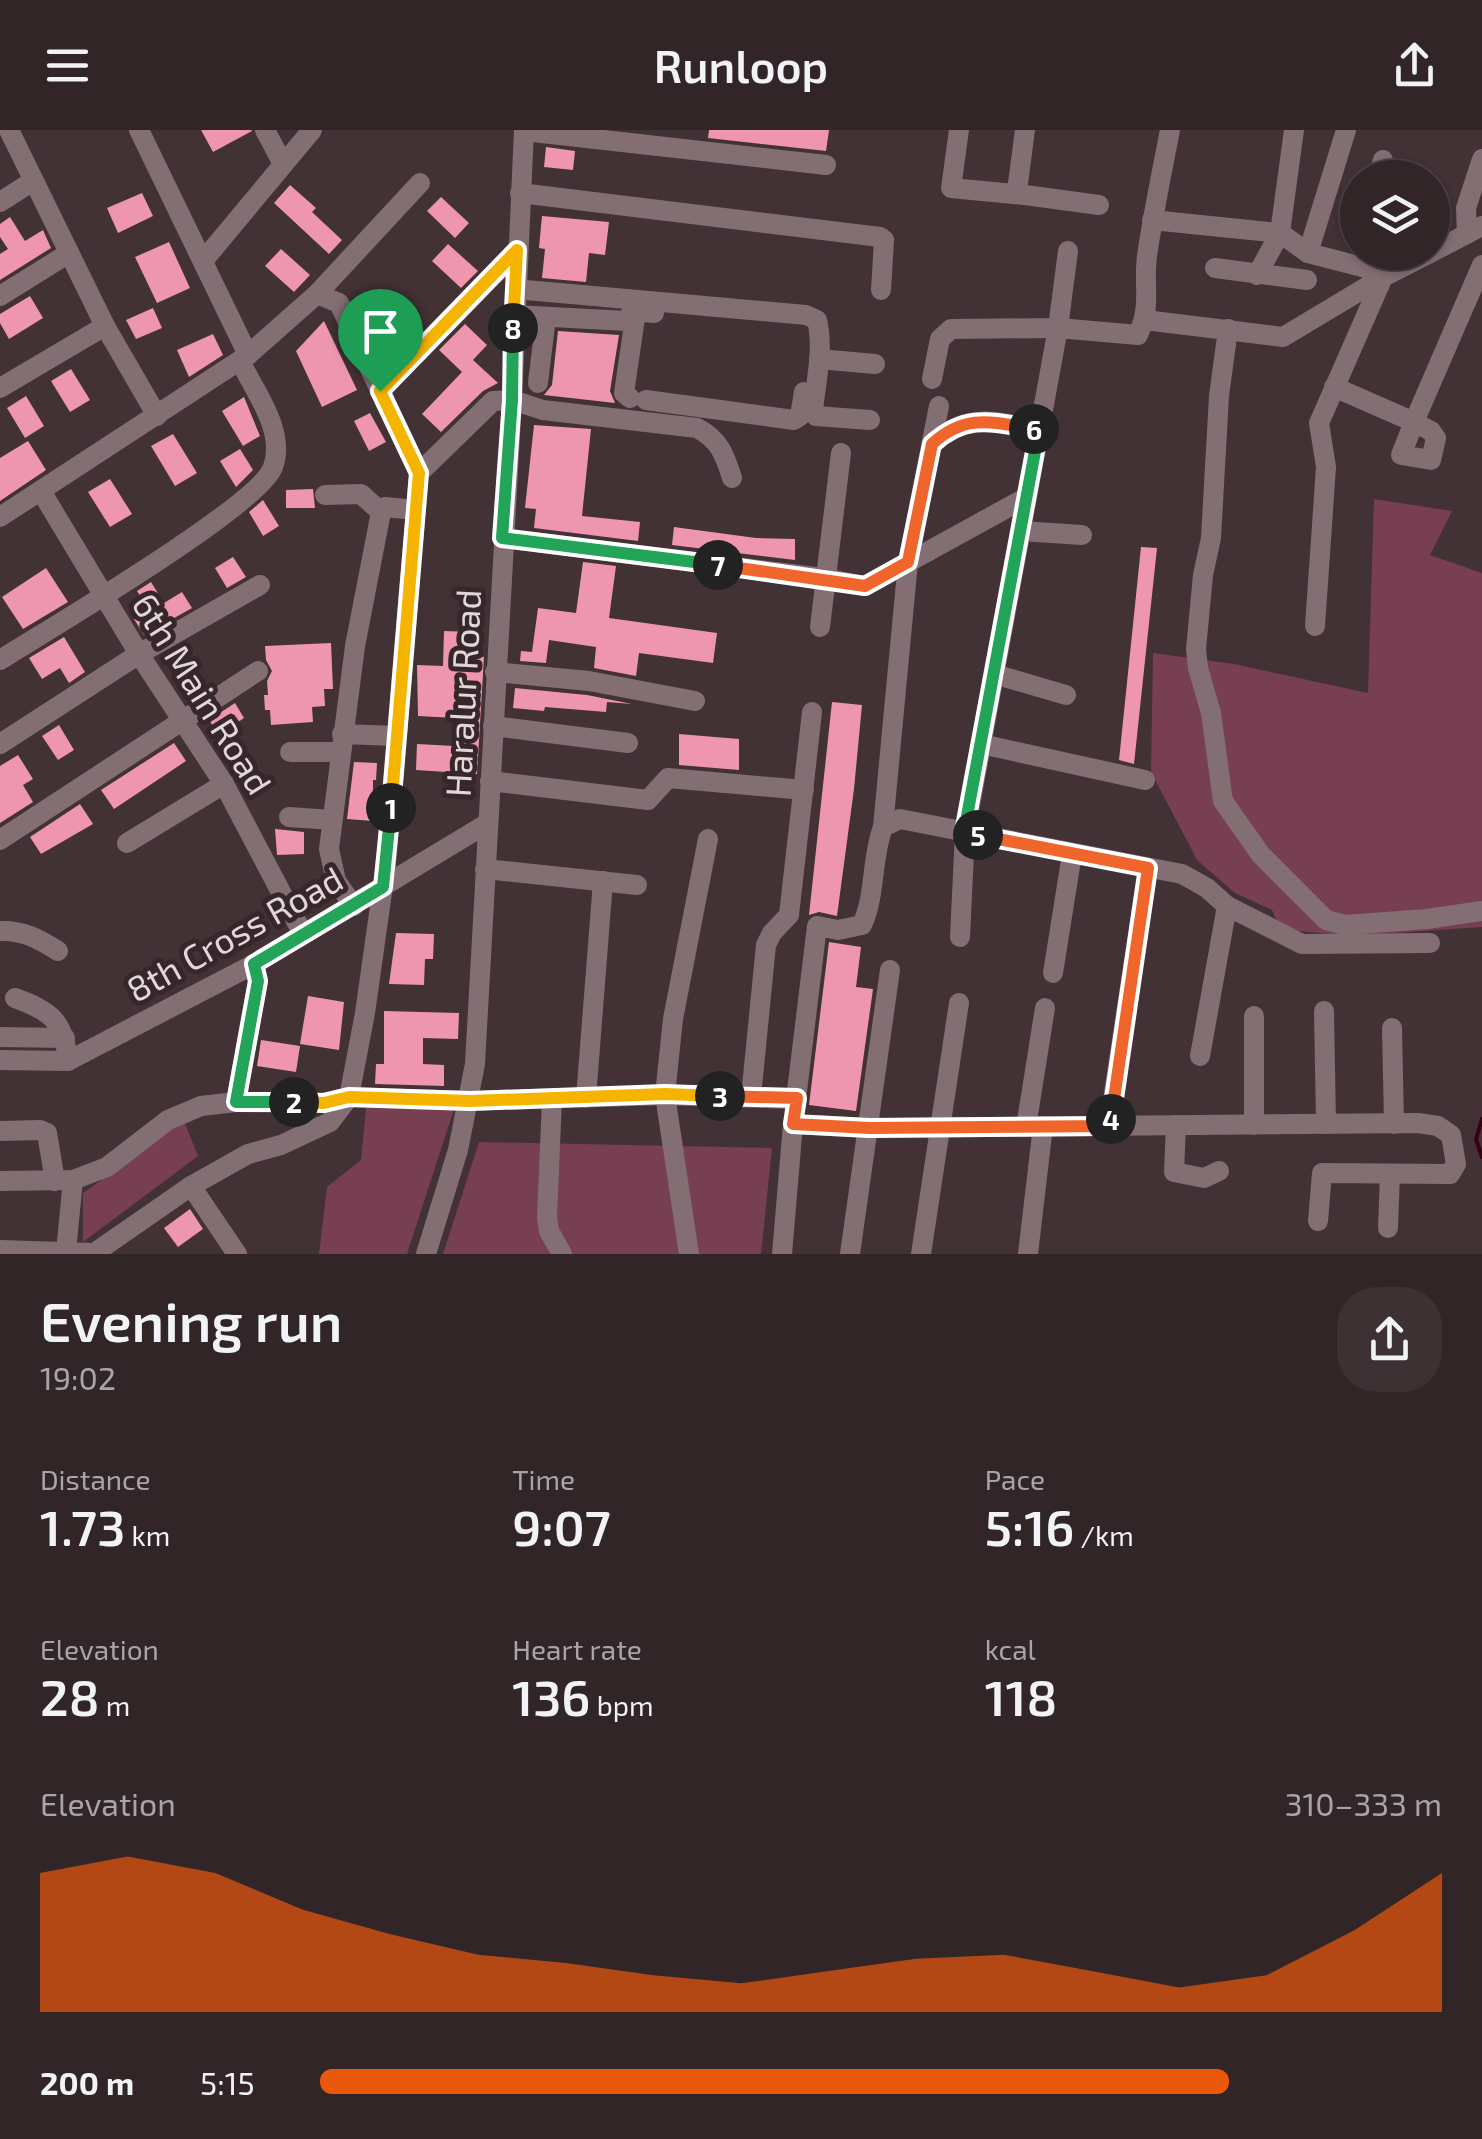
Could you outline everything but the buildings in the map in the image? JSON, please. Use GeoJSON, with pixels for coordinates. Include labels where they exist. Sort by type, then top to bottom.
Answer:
{"type":"FeatureCollection","features":[{"type":"Feature","properties":{"kind":"street"},"geometry":{"type":"LineString","coordinates":[[9,130],[105,326],[157,416]]}},
{"type":"Feature","properties":{"kind":"street"},"geometry":{"type":"LineString","coordinates":[[0,660],[247,500],[273,470],[276,449],[272,421],[139,130]]}},
{"type":"Feature","properties":{"kind":"street"},"geometry":{"type":"LineString","coordinates":[[265,130],[283,164]]}},
{"type":"Feature","properties":{"kind":"street"},"geometry":{"type":"LineString","coordinates":[[202,261],[312,130]]}},
{"type":"Feature","properties":{"kind":"street"},"geometry":{"type":"LineString","coordinates":[[524,130],[826,166]]}},
{"type":"Feature","properties":{"kind":"street","name":"Haralur Road"},"geometry":{"type":"LineString","coordinates":[[426,1254],[470,1101],[475,1064],[524,130]]}},
{"type":"Feature","properties":{"kind":"street"},"geometry":{"type":"LineString","coordinates":[[960,130],[951,188],[1099,205]]}},
{"type":"Feature","properties":{"kind":"street"},"geometry":{"type":"LineString","coordinates":[[1024,196],[1017,192],[1016,180],[1025,130]]}},
{"type":"Feature","properties":{"kind":"street"},"geometry":{"type":"LineString","coordinates":[[932,379],[940,340],[951,328],[1058,328],[1138,335],[1149,302],[1146,269],[1170,130]]}},
{"type":"Feature","properties":{"kind":"street"},"geometry":{"type":"LineString","coordinates":[[1258,275],[1280,233],[1294,130]]}},
{"type":"Feature","properties":{"kind":"street"},"geometry":{"type":"LineString","coordinates":[[1308,253],[1346,130]]}},
{"type":"Feature","properties":{"kind":"street"},"geometry":{"type":"LineString","coordinates":[[1450,243],[1474,230],[1466,208],[1482,159]]}},
{"type":"Feature","properties":{"kind":"street"},"geometry":{"type":"LineString","coordinates":[[0,202],[34,180]]}},
{"type":"Feature","properties":{"kind":"street"},"geometry":{"type":"LineString","coordinates":[[0,517],[244,358],[317,294],[420,184]]}},
{"type":"Feature","properties":{"kind":"street"},"geometry":{"type":"LineString","coordinates":[[520,193],[880,237],[886,248],[881,290]]}},
{"type":"Feature","properties":{"kind":"street"},"geometry":{"type":"LineString","coordinates":[[1152,220],[1280,233],[1308,253],[1340,255]]}},
{"type":"Feature","properties":{"kind":"street"},"geometry":{"type":"LineString","coordinates":[[380,391],[517,250]]}},
{"type":"Feature","properties":{"kind":"street"},"geometry":{"type":"LineString","coordinates":[[960,937],[964,832],[1058,328],[1068,250]]}},
{"type":"Feature","properties":{"kind":"street"},"geometry":{"type":"LineString","coordinates":[[0,296],[70,253]]}},
{"type":"Feature","properties":{"kind":"street"},"geometry":{"type":"LineString","coordinates":[[1334,387],[1414,422],[1473,309],[1482,265]]}},
{"type":"Feature","properties":{"kind":"street"},"geometry":{"type":"LineString","coordinates":[[1214,268],[1307,280]]}},
{"type":"Feature","properties":{"kind":"street"},"geometry":{"type":"LineString","coordinates":[[1374,270],[1384,277]]}},
{"type":"Feature","properties":{"kind":"street"},"geometry":{"type":"LineString","coordinates":[[1145,320],[1283,336],[1397,270]]}},
{"type":"Feature","properties":{"kind":"street"},"geometry":{"type":"LineString","coordinates":[[1314,626],[1326,467],[1324,444],[1318,432],[1384,277]]}},
{"type":"Feature","properties":{"kind":"street"},"geometry":{"type":"LineString","coordinates":[[516,289],[817,320],[819,359],[813,410],[816,416],[870,420]]}},
{"type":"Feature","properties":{"kind":"street"},"geometry":{"type":"LineString","coordinates":[[0,1250],[94,1254],[122,1246],[191,1186],[248,1154],[282,1145],[330,1122],[349,1097],[383,887],[419,473],[339,304],[317,294]]}},
{"type":"Feature","properties":{"kind":"street"},"geometry":{"type":"LineString","coordinates":[[514,315],[627,322],[630,312],[636,311],[806,319]]}},
{"type":"Feature","properties":{"kind":"street"},"geometry":{"type":"LineString","coordinates":[[636,311],[624,392],[638,399],[798,420],[804,390],[806,319]]}},
{"type":"Feature","properties":{"kind":"street"},"geometry":{"type":"LineString","coordinates":[[538,383],[546,317]]}},
{"type":"Feature","properties":{"kind":"street"},"geometry":{"type":"LineString","coordinates":[[0,388],[105,326]]}},
{"type":"Feature","properties":{"kind":"street"},"geometry":{"type":"LineString","coordinates":[[1228,330],[1211,538],[1196,649],[1211,713],[1223,801],[1261,854],[1326,920],[1345,925],[1482,911]]}},
{"type":"Feature","properties":{"kind":"street"},"geometry":{"type":"LineString","coordinates":[[512,352],[541,354]]}},
{"type":"Feature","properties":{"kind":"street"},"geometry":{"type":"LineString","coordinates":[[819,359],[874,364]]}},
{"type":"Feature","properties":{"kind":"street"},"geometry":{"type":"LineString","coordinates":[[419,473],[493,401],[512,400],[543,410],[697,428],[710,435],[725,454],[732,478]]}},
{"type":"Feature","properties":{"kind":"street"},"geometry":{"type":"LineString","coordinates":[[789,915],[838,930],[862,926],[868,911],[877,842],[883,827],[908,562],[940,406]]}},
{"type":"Feature","properties":{"kind":"street"},"geometry":{"type":"LineString","coordinates":[[932,444],[956,425],[971,422],[990,421],[1039,430]]}},
{"type":"Feature","properties":{"kind":"street"},"geometry":{"type":"LineString","coordinates":[[820,627],[841,453]]}},
{"type":"Feature","properties":{"kind":"street","name":"6th Main Road"},"geometry":{"type":"LineString","coordinates":[[41,491],[139,654],[224,784],[302,934]]}},
{"type":"Feature","properties":{"kind":"street"},"geometry":{"type":"LineString","coordinates":[[324,495],[361,494],[381,512]]}},
{"type":"Feature","properties":{"kind":"street"},"geometry":{"type":"LineString","coordinates":[[502,538],[865,586],[1027,497]]}},
{"type":"Feature","properties":{"kind":"street"},"geometry":{"type":"LineString","coordinates":[[354,906],[336,881],[329,849],[341,743],[370,555],[381,512],[385,507],[415,510]]}},
{"type":"Feature","properties":{"kind":"street"},"geometry":{"type":"LineString","coordinates":[[1021,532],[1082,535]]}},
{"type":"Feature","properties":{"kind":"street"},"geometry":{"type":"LineString","coordinates":[[0,744],[139,654],[260,585]]}},
{"type":"Feature","properties":{"kind":"street"},"geometry":{"type":"LineString","coordinates":[[0,840],[258,671]]}},
{"type":"Feature","properties":{"kind":"street"},"geometry":{"type":"LineString","coordinates":[[495,672],[588,681],[696,701]]}},
{"type":"Feature","properties":{"kind":"street"},"geometry":{"type":"LineString","coordinates":[[994,674],[1066,695]]}},
{"type":"Feature","properties":{"kind":"street"},"geometry":{"type":"LineString","coordinates":[[751,1097],[766,945],[789,915],[812,712]]}},
{"type":"Feature","properties":{"kind":"street"},"geometry":{"type":"LineString","coordinates":[[493,726],[628,743]]}},
{"type":"Feature","properties":{"kind":"street"},"geometry":{"type":"LineString","coordinates":[[290,752],[396,736]]}},
{"type":"Feature","properties":{"kind":"street"},"geometry":{"type":"LineString","coordinates":[[981,744],[1144,780]]}},
{"type":"Feature","properties":{"kind":"street"},"geometry":{"type":"LineString","coordinates":[[490,781],[648,800],[668,778],[804,790]]}},
{"type":"Feature","properties":{"kind":"street"},"geometry":{"type":"LineString","coordinates":[[127,844],[224,784]]}},
{"type":"Feature","properties":{"kind":"street"},"geometry":{"type":"LineString","coordinates":[[289,818],[332,820]]}},
{"type":"Feature","properties":{"kind":"street"},"geometry":{"type":"LineString","coordinates":[[883,827],[900,819],[1182,874],[1207,888],[1226,906],[1302,944],[1430,943]]}},
{"type":"Feature","properties":{"kind":"street","name":"8th Cross Road"},"geometry":{"type":"LineString","coordinates":[[0,1060],[68,1061],[254,964],[488,823]]}},
{"type":"Feature","properties":{"kind":"street"},"geometry":{"type":"LineString","coordinates":[[689,1254],[665,1094],[676,1002],[708,839]]}},
{"type":"Feature","properties":{"kind":"street"},"geometry":{"type":"LineString","coordinates":[[1053,973],[1072,854]]}},
{"type":"Feature","properties":{"kind":"street"},"geometry":{"type":"LineString","coordinates":[[1110,1126],[1148,868]]}},
{"type":"Feature","properties":{"kind":"street"},"geometry":{"type":"LineString","coordinates":[[485,870],[637,885]]}},
{"type":"Feature","properties":{"kind":"street"},"geometry":{"type":"LineString","coordinates":[[586,1098],[603,881]]}},
{"type":"Feature","properties":{"kind":"street"},"geometry":{"type":"LineString","coordinates":[[1200,1056],[1226,906]]}},
{"type":"Feature","properties":{"kind":"street"},"geometry":{"type":"LineString","coordinates":[[782,1254],[816,926]]}},
{"type":"Feature","properties":{"kind":"street"},"geometry":{"type":"LineString","coordinates":[[0,931],[15,930],[58,951]]}},
{"type":"Feature","properties":{"kind":"street"},"geometry":{"type":"LineString","coordinates":[[236,1102],[258,981],[254,964]]}},
{"type":"Feature","properties":{"kind":"street"},"geometry":{"type":"LineString","coordinates":[[850,1254],[890,970]]}},
{"type":"Feature","properties":{"kind":"street"},"geometry":{"type":"LineString","coordinates":[[16,998],[44,1009],[65,1038],[68,1061]]}},
{"type":"Feature","properties":{"kind":"street"},"geometry":{"type":"LineString","coordinates":[[921,1254],[959,1002]]}},
{"type":"Feature","properties":{"kind":"street"},"geometry":{"type":"LineString","coordinates":[[1028,1254],[1045,1008]]}},
{"type":"Feature","properties":{"kind":"street"},"geometry":{"type":"LineString","coordinates":[[1324,1011],[1326,1124]]}},
{"type":"Feature","properties":{"kind":"street"},"geometry":{"type":"LineString","coordinates":[[1254,1016],[1254,1125]]}},
{"type":"Feature","properties":{"kind":"street"},"geometry":{"type":"LineString","coordinates":[[1392,1028],[1394,1124]]}},
{"type":"Feature","properties":{"kind":"street"},"geometry":{"type":"LineString","coordinates":[[0,1037],[65,1038]]}},
{"type":"Feature","properties":{"kind":"street"},"geometry":{"type":"LineString","coordinates":[[0,1182],[64,1180],[108,1167],[168,1120],[202,1106],[236,1102],[324,1103],[349,1097],[470,1101],[665,1094],[797,1098]]}},
{"type":"Feature","properties":{"kind":"street"},"geometry":{"type":"LineString","coordinates":[[552,1099],[547,1216],[549,1232],[562,1254]]}},
{"type":"Feature","properties":{"kind":"street"},"geometry":{"type":"LineString","coordinates":[[793,1124],[869,1128],[1394,1124],[1438,1126],[1451,1135],[1456,1164],[1450,1174],[1322,1173],[1318,1222]]}},
{"type":"Feature","properties":{"kind":"street"},"geometry":{"type":"LineString","coordinates":[[1176,1126],[1174,1172],[1204,1178],[1219,1171]]}},
{"type":"Feature","properties":{"kind":"street"},"geometry":{"type":"LineString","coordinates":[[0,1131],[47,1133],[64,1180],[66,1251]]}},
{"type":"Feature","properties":{"kind":"street"},"geometry":{"type":"LineString","coordinates":[[1388,1228],[1390,1174]]}},
{"type":"Feature","properties":{"kind":"street"},"geometry":{"type":"LineString","coordinates":[[191,1186],[237,1254]]}},
{"type":"Feature","properties":{"kind":"shaded area"},"geometry":{"type":"Polygon","coordinates":[[[1374,499],[1452,511],[1430,555],[1482,573],[1482,927],[1349,936],[1280,929],[1272,910],[1235,893],[1197,860],[1151,772],[1153,653],[1234,664],[1368,693],[1374,499]]]}},
{"type":"Feature","properties":{"kind":"shaded area"},"geometry":{"type":"Polygon","coordinates":[[[366,1108],[454,1109],[407,1254],[319,1254],[327,1187],[361,1160],[366,1108]]]}},
{"type":"Feature","properties":{"kind":"shaded area"},"geometry":{"type":"Polygon","coordinates":[[[184,1121],[198,1156],[83,1242],[83,1193],[184,1121]]]}},
{"type":"Feature","properties":{"kind":"shaded area"},"geometry":{"type":"Polygon","coordinates":[[[479,1142],[772,1148],[761,1254],[443,1254],[479,1142]]]}},
{"type":"Feature","properties":{"kind":"waterway"},"geometry":{"type":"LineString","coordinates":[[1482,1119],[1476,1139],[1482,1157]]}},
{"type":"Feature","properties":{"kind":"route"},"geometry":{"type":"LineString","coordinates":[[517,250],[502,538],[865,586],[908,562],[932,444],[945,432],[956,425],[990,421],[1039,430],[964,832],[1148,868],[1110,1126],[869,1128],[793,1124],[797,1098],[665,1094],[470,1101],[349,1097],[324,1103],[236,1102],[258,981],[254,964],[383,887],[419,473],[380,391],[517,250]]}}]}
